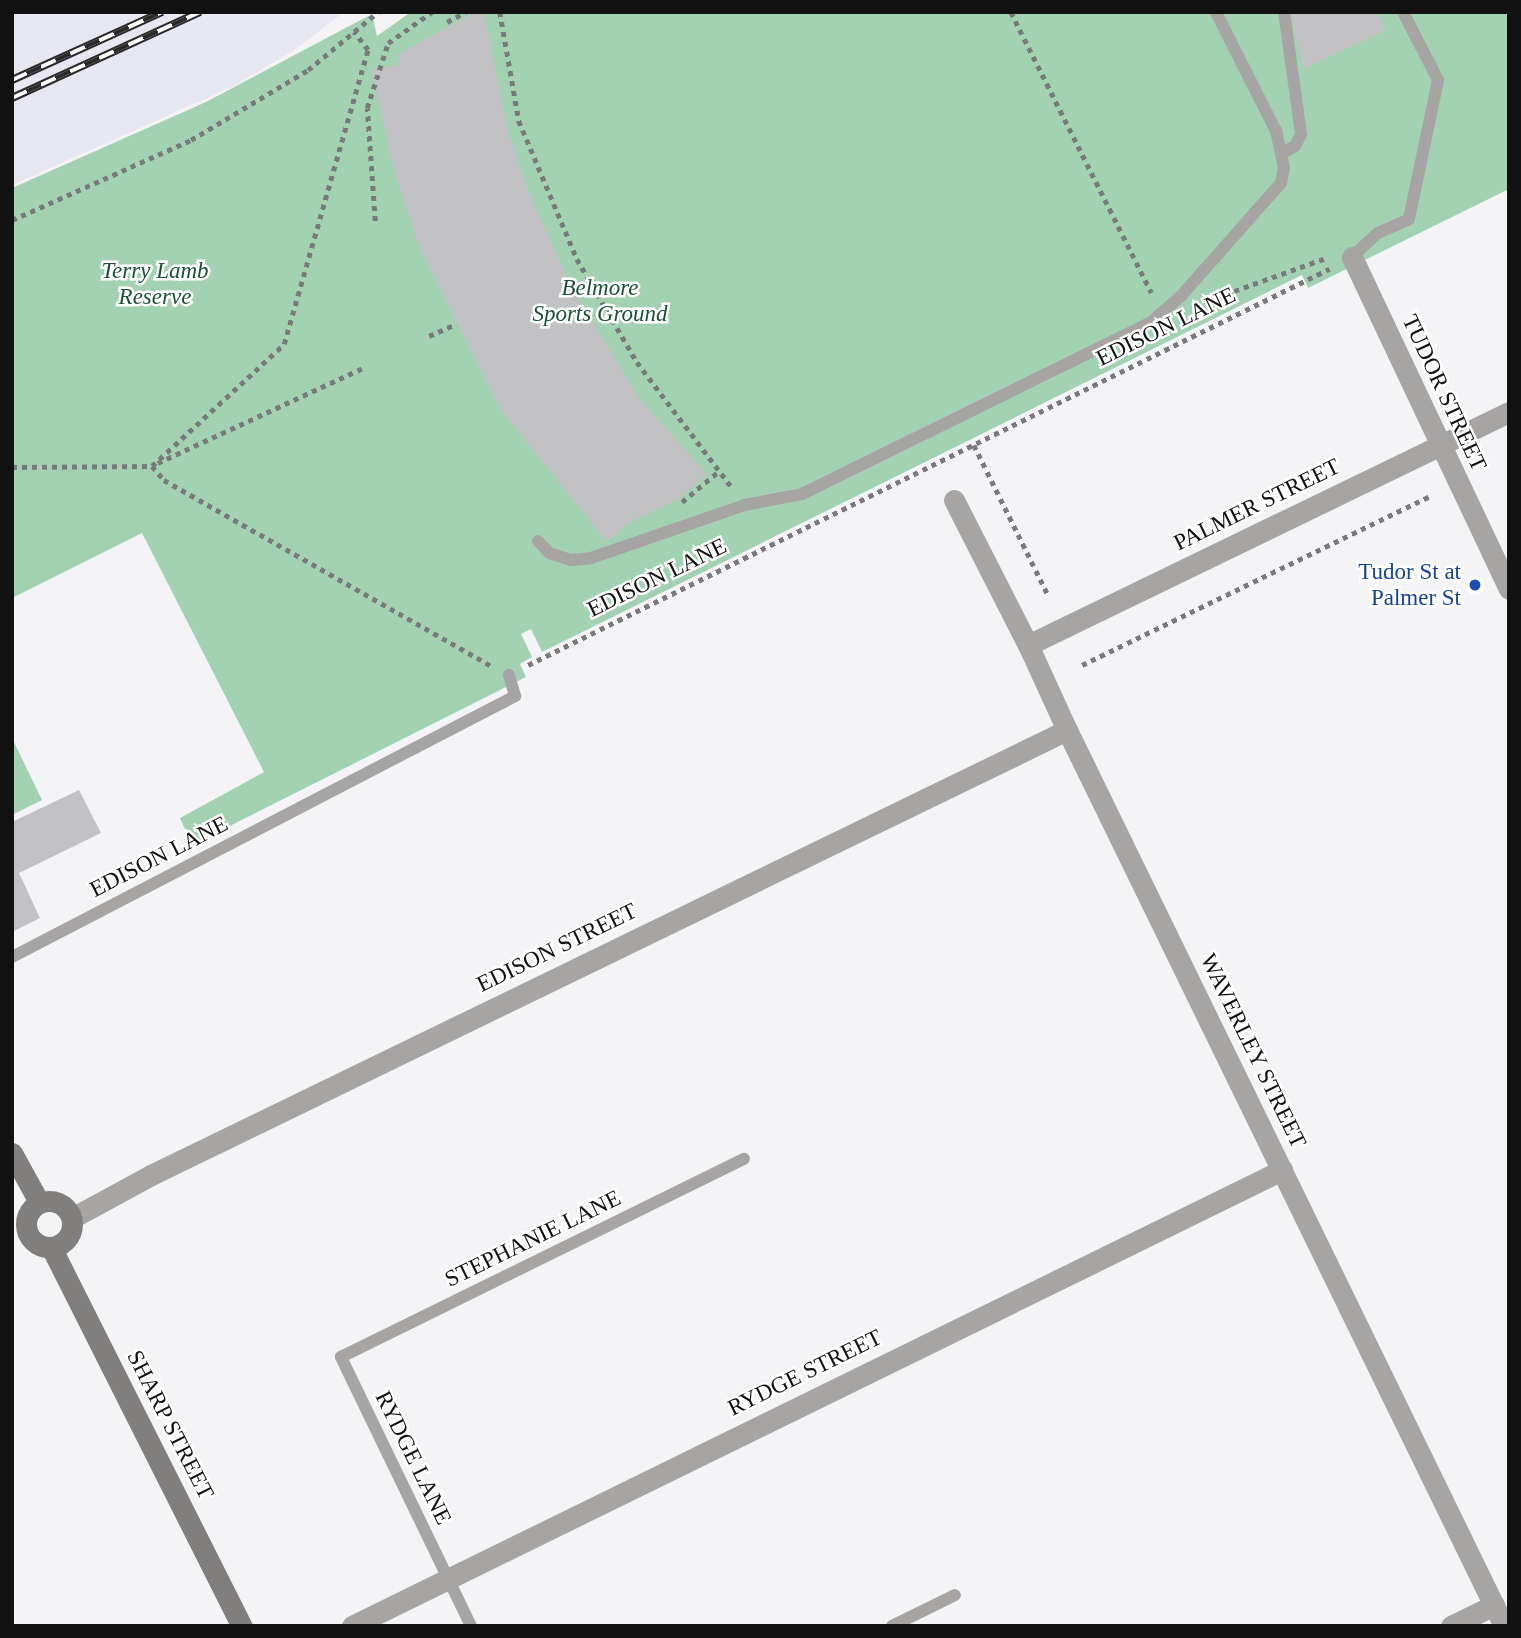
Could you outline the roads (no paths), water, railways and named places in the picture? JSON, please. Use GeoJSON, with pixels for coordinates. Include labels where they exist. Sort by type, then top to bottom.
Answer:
{"type":"FeatureCollection","features":[{"type":"Feature","properties":{"kind":"main road"},"geometry":{"type":"LineString","coordinates":[[12,1153],[39,1202]]}},
{"type":"Feature","properties":{"kind":"main road"},"geometry":{"type":"LineString","coordinates":[[39,1202],[59,1202],[72,1218],[68,1237],[51,1247],[35,1243],[27,1230],[28,1214],[39,1202]]}},
{"type":"Feature","properties":{"kind":"main road","name":"SHARP STREET"},"geometry":{"type":"LineString","coordinates":[[51,1247],[242,1626]]}},
{"type":"Feature","properties":{"kind":"street","name":"TUDOR STREET"},"geometry":{"type":"LineString","coordinates":[[1352,257],[1439,446],[1509,589]]}},
{"type":"Feature","properties":{"kind":"street","name":"PALMER STREET"},"geometry":{"type":"LineString","coordinates":[[1028,645],[1509,412]]}},
{"type":"Feature","properties":{"kind":"street","name":"WAVERLEY STREET"},"geometry":{"type":"LineString","coordinates":[[954,500],[1028,645],[1504,1626]]}},
{"type":"Feature","properties":{"kind":"street","name":"EDISON STREET"},"geometry":{"type":"LineString","coordinates":[[72,1218],[151,1175],[1067,730]]}},
{"type":"Feature","properties":{"kind":"street","name":"RYDGE STREET"},"geometry":{"type":"LineString","coordinates":[[352,1626],[447,1577],[1282,1170]]}},
{"type":"Feature","properties":{"kind":"street"},"geometry":{"type":"LineString","coordinates":[[1451,1626],[1494,1605]]}},
{"type":"Feature","properties":{"kind":"lane"},"geometry":{"type":"LineString","coordinates":[[538,541],[549,553],[570,560],[591,558],[745,505],[802,494],[1150,323],[1258,213],[1281,183],[1282,153],[1276,131],[1216,12]]}},
{"type":"Feature","properties":{"kind":"lane"},"geometry":{"type":"LineString","coordinates":[[1282,153],[1296,146],[1301,134],[1284,12]]}},
{"type":"Feature","properties":{"kind":"lane"},"geometry":{"type":"LineString","coordinates":[[1352,257],[1378,233],[1409,219],[1438,80],[1404,12]]}},
{"type":"Feature","properties":{"kind":"lane","name":"EDISON LANE"},"geometry":{"type":"LineString","coordinates":[[12,957],[515,696],[509,675]]}},
{"type":"Feature","properties":{"kind":"lane","name":"STEPHANIE LANE"},"geometry":{"type":"LineString","coordinates":[[341,1357],[744,1159]]}},
{"type":"Feature","properties":{"kind":"lane","name":"RYDGE LANE"},"geometry":{"type":"LineString","coordinates":[[341,1357],[471,1626]]}},
{"type":"Feature","properties":{"kind":"lane"},"geometry":{"type":"LineString","coordinates":[[892,1626],[955,1595]]}},
{"type":"Feature","properties":{"kind":"railway"},"geometry":{"type":"LineString","coordinates":[[12,80],[162,12]]}},
{"type":"Feature","properties":{"kind":"railway"},"geometry":{"type":"LineString","coordinates":[[12,98],[200,12]]}},
{"type":"Feature","properties":{"kind":"place","name":"Tudor St at Palmer St"},"geometry":{"type":"Point","coordinates":[1475,585]}},
{"type":"Feature","properties":{"kind":"park label","name":"Terry Lamb Reserve"},"geometry":{"type":"Point","coordinates":[155,284]}},
{"type":"Feature","properties":{"kind":"park label","name":"Belmore Sports Ground"},"geometry":{"type":"Point","coordinates":[600,301]}}]}
